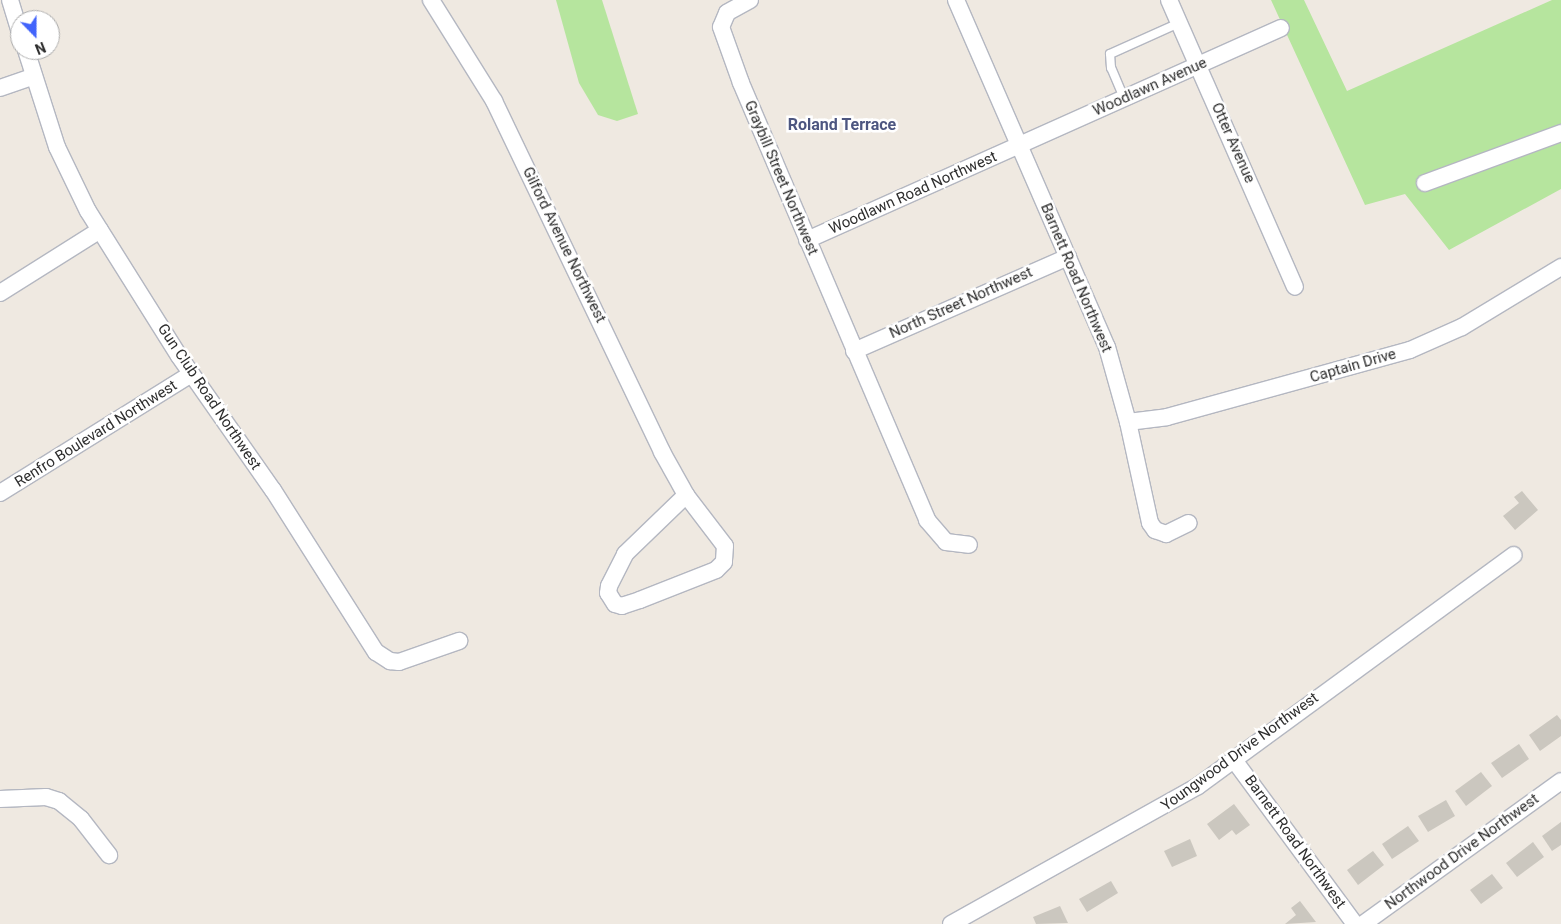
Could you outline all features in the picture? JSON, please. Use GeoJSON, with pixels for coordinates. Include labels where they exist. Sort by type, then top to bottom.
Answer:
{"type":"FeatureCollection","features":[{"type":"Feature","properties":{"kind":"street","name":"Gilford Avenue Northwest"},"geometry":{"type":"LineString","coordinates":[[431,0],[494,101],[662,452],[686,495],[725,546],[724,562],[716,570],[640,600],[622,606],[614,604],[610,599],[609,586],[625,554],[686,495]]}},
{"type":"Feature","properties":{"kind":"street","name":"Graybill Street Northwest"},"geometry":{"type":"LineString","coordinates":[[750,0],[734,7],[722,20],[721,33],[927,520],[946,542],[969,545]]}},
{"type":"Feature","properties":{"kind":"street","name":"Barnett Road Northwest"},"geometry":{"type":"LineString","coordinates":[[956,0],[1107,347],[1128,422],[1150,523],[1154,530],[1166,534],[1189,523]]}},
{"type":"Feature","properties":{"kind":"street","name":"Otter Avenue"},"geometry":{"type":"LineString","coordinates":[[1169,0],[1295,286]]}},
{"type":"Feature","properties":{"kind":"street","name":"Woodlawn Avenue"},"geometry":{"type":"LineString","coordinates":[[1019,146],[1281,28]]}},
{"type":"Feature","properties":{"kind":"street","name":"Gun Club Road Northwest"},"geometry":{"type":"LineString","coordinates":[[29,60],[68,172],[100,230],[191,374],[273,490],[376,652],[390,661],[399,662],[459,641]]}},
{"type":"Feature","properties":{"kind":"street"},"geometry":{"type":"LineString","coordinates":[[0,88],[34,76]]}},
{"type":"Feature","properties":{"kind":"street"},"geometry":{"type":"LineString","coordinates":[[1425,183],[1561,133]]}},
{"type":"Feature","properties":{"kind":"street","name":"Woodlawn Road Northwest"},"geometry":{"type":"LineString","coordinates":[[807,240],[1019,146]]}},
{"type":"Feature","properties":{"kind":"street"},"geometry":{"type":"LineString","coordinates":[[0,293],[100,230]]}},
{"type":"Feature","properties":{"kind":"street","name":"North Street Northwest"},"geometry":{"type":"LineString","coordinates":[[854,351],[1068,256]]}},
{"type":"Feature","properties":{"kind":"street","name":"Captain Drive"},"geometry":{"type":"LineString","coordinates":[[1128,422],[1167,417],[1410,350],[1462,327],[1561,266]]}},
{"type":"Feature","properties":{"kind":"street","name":"Renfro Boulevard Northwest"},"geometry":{"type":"LineString","coordinates":[[0,493],[191,374]]}},
{"type":"Feature","properties":{"kind":"street","name":"Youngwood Drive Northwest"},"geometry":{"type":"LineString","coordinates":[[951,924],[1157,811],[1234,760],[1514,555]]}},
{"type":"Feature","properties":{"kind":"street","name":"Barnett Road Northwest"},"geometry":{"type":"LineString","coordinates":[[1234,760],[1355,924]]}},
{"type":"Feature","properties":{"kind":"street","name":"Northwood Drive Northwest"},"geometry":{"type":"LineString","coordinates":[[1363,924],[1561,781]]}},
{"type":"Feature","properties":{"kind":"street"},"geometry":{"type":"LineString","coordinates":[[0,799],[46,797],[59,801],[81,819],[109,855]]}},
{"type":"Feature","properties":{"kind":"lane"},"geometry":{"type":"LineString","coordinates":[[1124,99],[1111,68],[1110,54],[1179,23]]}},
{"type":"Feature","properties":{"kind":"green space"},"geometry":{"type":"Polygon","coordinates":[[[556,0],[602,0],[638,114],[617,121],[598,115],[579,83],[556,0]]]}},
{"type":"Feature","properties":{"kind":"green space"},"geometry":{"type":"Polygon","coordinates":[[[1271,0],[1304,0],[1347,91],[1552,0],[1561,0],[1561,189],[1449,250],[1405,194],[1365,205],[1271,0]]]}},
{"type":"Feature","properties":{"kind":"building"},"geometry":{"type":"Polygon","coordinates":[[[1522,491],[1538,510],[1515,530],[1503,516],[1519,503],[1514,497],[1522,491]]]}},
{"type":"Feature","properties":{"kind":"building"},"geometry":{"type":"Polygon","coordinates":[[[1557,715],[1561,720],[1561,736],[1540,751],[1529,735],[1557,715]]]}},
{"type":"Feature","properties":{"kind":"building"},"geometry":{"type":"Polygon","coordinates":[[[1519,744],[1529,759],[1502,778],[1491,763],[1519,744]]]}},
{"type":"Feature","properties":{"kind":"building"},"geometry":{"type":"Polygon","coordinates":[[[1481,772],[1492,786],[1466,806],[1455,791],[1481,772]]]}},
{"type":"Feature","properties":{"kind":"building"},"geometry":{"type":"Polygon","coordinates":[[[1446,800],[1455,816],[1428,832],[1418,816],[1446,800]]]}},
{"type":"Feature","properties":{"kind":"building"},"geometry":{"type":"Polygon","coordinates":[[[1234,804],[1250,825],[1236,835],[1232,830],[1219,840],[1207,824],[1234,804]]]}},
{"type":"Feature","properties":{"kind":"building"},"geometry":{"type":"Polygon","coordinates":[[[1561,822],[1561,845],[1552,851],[1542,836],[1561,822]]]}},
{"type":"Feature","properties":{"kind":"building"},"geometry":{"type":"Polygon","coordinates":[[[1408,826],[1419,841],[1392,859],[1382,844],[1408,826]]]}},
{"type":"Feature","properties":{"kind":"building"},"geometry":{"type":"Polygon","coordinates":[[[1190,839],[1197,856],[1172,867],[1164,851],[1190,839]]]}},
{"type":"Feature","properties":{"kind":"building"},"geometry":{"type":"Polygon","coordinates":[[[1533,842],[1544,857],[1517,877],[1506,863],[1533,842]]]}},
{"type":"Feature","properties":{"kind":"building"},"geometry":{"type":"Polygon","coordinates":[[[1373,851],[1384,865],[1358,885],[1347,870],[1373,851]]]}},
{"type":"Feature","properties":{"kind":"building"},"geometry":{"type":"Polygon","coordinates":[[[1492,874],[1503,888],[1481,904],[1470,890],[1492,874]]]}},
{"type":"Feature","properties":{"kind":"building"},"geometry":{"type":"Polygon","coordinates":[[[1111,881],[1118,893],[1087,912],[1079,899],[1111,881]]]}},
{"type":"Feature","properties":{"kind":"building"},"geometry":{"type":"Polygon","coordinates":[[[1300,901],[1316,922],[1285,924],[1296,915],[1291,908],[1300,901]]]}},
{"type":"Feature","properties":{"kind":"building"},"geometry":{"type":"Polygon","coordinates":[[[1060,906],[1068,923],[1036,924],[1033,917],[1060,906]]]}},
{"type":"Feature","properties":{"kind":"district","name":"Roland Terrace"},"geometry":{"type":"Point","coordinates":[842,125]}}]}
